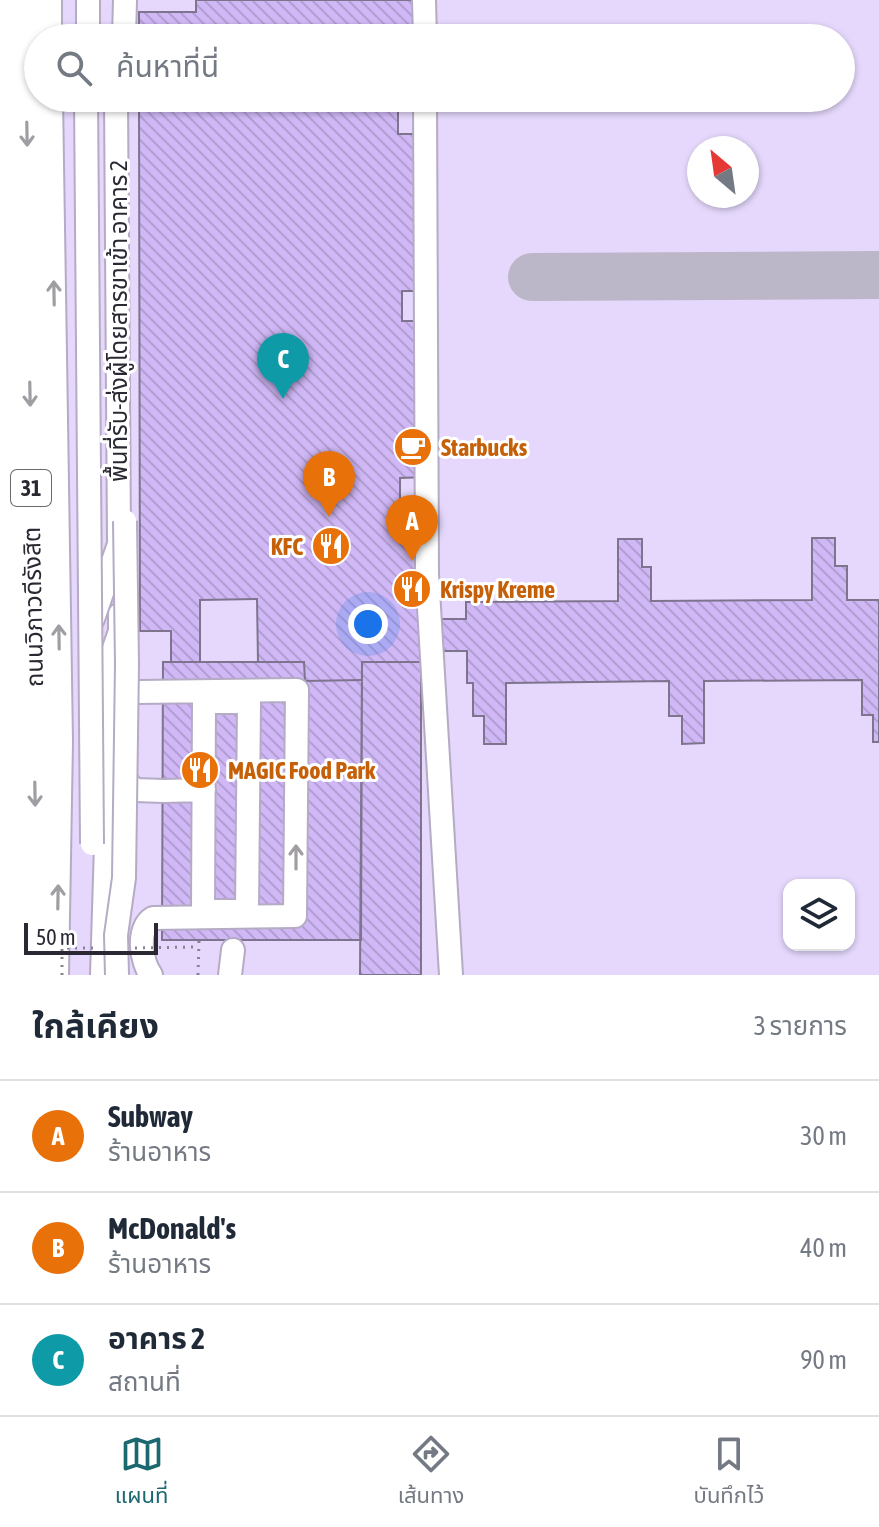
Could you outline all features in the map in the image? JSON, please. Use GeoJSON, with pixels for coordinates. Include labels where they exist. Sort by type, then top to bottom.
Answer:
{"type":"FeatureCollection","features":[{"type":"Feature","properties":{"kind":"highway","name":"31"},"geometry":{"type":"LineString","coordinates":[[3,0],[7,975]]}},
{"type":"Feature","properties":{"kind":"highway","name":"ถนนวิภาวดีรังสิต"},"geometry":{"type":"LineString","coordinates":[[26,0],[27,24]]}},
{"type":"Feature","properties":{"kind":"highway","name":"ถนนวิภาวดีรังสิต"},"geometry":{"type":"LineString","coordinates":[[29,112],[48,744],[35,975]]}},
{"type":"Feature","properties":{"kind":"lane"},"geometry":{"type":"LineString","coordinates":[[50,0],[50,24]]}},
{"type":"Feature","properties":{"kind":"lane"},"geometry":{"type":"LineString","coordinates":[[86,0],[87,24]]}},
{"type":"Feature","properties":{"kind":"lane"},"geometry":{"type":"LineString","coordinates":[[424,0],[425,24]]}},
{"type":"Feature","properties":{"kind":"lane"},"geometry":{"type":"LineString","coordinates":[[51,112],[60,695],[48,744],[57,975]]}},
{"type":"Feature","properties":{"kind":"lane"},"geometry":{"type":"LineString","coordinates":[[87,112],[93,619]]}},
{"type":"Feature","properties":{"kind":"lane"},"geometry":{"type":"LineString","coordinates":[[87,112],[91,932],[103,974]]}},
{"type":"Feature","properties":{"kind":"lane"},"geometry":{"type":"LineString","coordinates":[[103,974],[116,935],[124,878],[127,664],[119,112]]}},
{"type":"Feature","properties":{"kind":"lane","name":"พื้นที่รับ-ส่งผู้โดยสารขาเข้า อาคาร 2"},"geometry":{"type":"LineString","coordinates":[[103,974],[110,660],[120,631],[119,112]]}},
{"type":"Feature","properties":{"kind":"lane"},"geometry":{"type":"LineString","coordinates":[[425,112],[427,574],[451,975]]}},
{"type":"Feature","properties":{"kind":"lane"},"geometry":{"type":"LineString","coordinates":[[60,695],[84,660],[93,619],[119,544]]}},
{"type":"Feature","properties":{"kind":"lane"},"geometry":{"type":"LineString","coordinates":[[48,744],[73,720],[84,716],[110,723],[121,697],[138,692],[297,690],[295,916],[153,918],[147,921],[143,938],[144,966],[151,975]]}},
{"type":"Feature","properties":{"kind":"lane"},"geometry":{"type":"LineString","coordinates":[[295,911],[203,911],[204,702],[297,703]]}},
{"type":"Feature","properties":{"kind":"lane"},"geometry":{"type":"LineString","coordinates":[[247,911],[249,702]]}},
{"type":"Feature","properties":{"kind":"lane"},"geometry":{"type":"LineString","coordinates":[[125,780],[135,790],[164,796]]}},
{"type":"Feature","properties":{"kind":"lane"},"geometry":{"type":"LineString","coordinates":[[125,810],[135,801],[204,794]]}},
{"type":"Feature","properties":{"kind":"lane"},"geometry":{"type":"LineString","coordinates":[[230,975],[233,950]]}},
{"type":"Feature","properties":{"kind":"path"},"geometry":{"type":"LineString","coordinates":[[198,975],[199,940]]}},
{"type":"Feature","properties":{"kind":"shaded area"},"geometry":{"type":"Polygon","coordinates":[[[35,0],[879,0],[879,975],[38,975],[35,112],[855,112],[855,24],[35,24],[35,0]]]}},
{"type":"Feature","properties":{"kind":"building"},"geometry":{"type":"Polygon","coordinates":[[[196,0],[423,0],[423,24],[139,24],[139,12],[196,12],[196,0]]]}},
{"type":"Feature","properties":{"kind":"building"},"geometry":{"type":"Polygon","coordinates":[[[139,112],[398,112],[398,134],[424,134],[425,291],[402,291],[402,321],[425,321],[426,477],[400,478],[400,509],[427,509],[427,633],[442,633],[442,619],[466,619],[466,602],[618,601],[618,539],[642,539],[642,567],[651,567],[651,601],[812,600],[812,538],[835,538],[835,566],[847,566],[847,600],[879,600],[879,742],[873,742],[873,715],[862,715],[862,680],[704,681],[704,743],[682,744],[682,716],[669,716],[669,681],[506,683],[506,744],[484,744],[484,716],[473,716],[473,683],[467,683],[467,651],[426,651],[426,662],[362,662],[362,680],[305,681],[304,662],[258,662],[257,599],[200,600],[200,662],[171,662],[171,631],[140,631],[139,112]]]}},
{"type":"Feature","properties":{"kind":"building"},"geometry":{"type":"Polygon","coordinates":[[[163,662],[304,662],[305,681],[362,680],[361,940],[162,940],[163,662]]]}},
{"type":"Feature","properties":{"kind":"building"},"geometry":{"type":"Polygon","coordinates":[[[362,662],[421,662],[421,975],[360,975],[362,662]]]}},
{"type":"Feature","properties":{"kind":"taxiway"},"geometry":{"type":"LineString","coordinates":[[532,277],[879,275]]}},
{"type":"Feature","properties":{"kind":"place","name":"อาคาร 2"},"geometry":{"type":"Point","coordinates":[283,399]}},
{"type":"Feature","properties":{"kind":"place","name":"Starbucks"},"geometry":{"type":"Point","coordinates":[413,447]}},
{"type":"Feature","properties":{"kind":"place","name":"McDonald's"},"geometry":{"type":"Point","coordinates":[329,517]}},
{"type":"Feature","properties":{"kind":"place","name":"KFC"},"geometry":{"type":"Point","coordinates":[331,546]}},
{"type":"Feature","properties":{"kind":"place","name":"Subway"},"geometry":{"type":"Point","coordinates":[412,561]}},
{"type":"Feature","properties":{"kind":"place","name":"Krispy Kreme"},"geometry":{"type":"Point","coordinates":[412,589]}},
{"type":"Feature","properties":{"kind":"place","name":"MAGIC Food Park"},"geometry":{"type":"Point","coordinates":[200,770]}}]}
